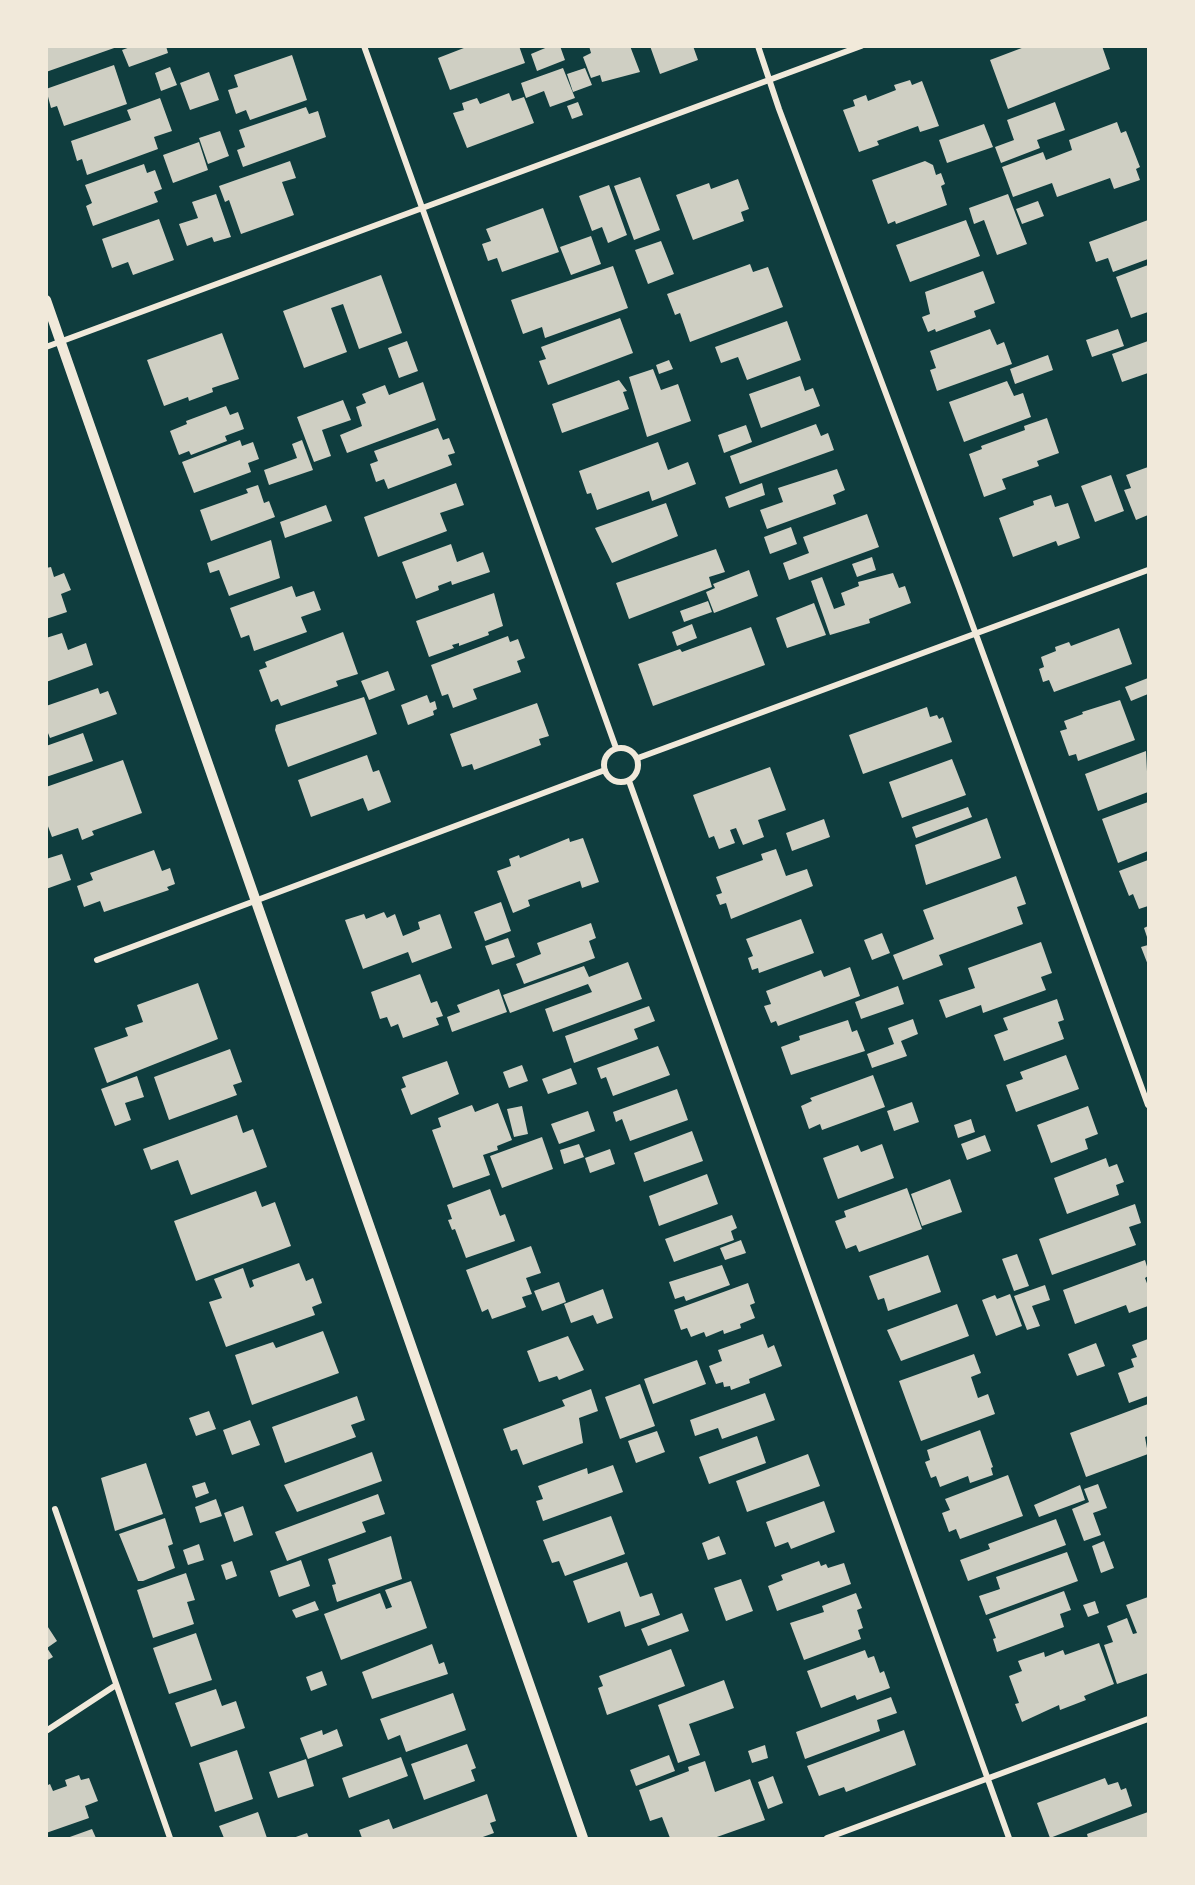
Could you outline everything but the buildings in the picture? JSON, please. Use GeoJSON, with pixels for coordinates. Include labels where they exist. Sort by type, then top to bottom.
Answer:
{"type":"FeatureCollection","features":[{"type":"Feature","properties":{"kind":"street"},"geometry":{"type":"LineString","coordinates":[[364,46],[616,748]]}},
{"type":"Feature","properties":{"kind":"street"},"geometry":{"type":"LineString","coordinates":[[758,46],[1149,1105]]}},
{"type":"Feature","properties":{"kind":"street"},"geometry":{"type":"LineString","coordinates":[[46,347],[861,46]]}},
{"type":"Feature","properties":{"kind":"street"},"geometry":{"type":"LineString","coordinates":[[46,300],[583,1839]]}},
{"type":"Feature","properties":{"kind":"street"},"geometry":{"type":"LineString","coordinates":[[638,758],[1149,570]]}},
{"type":"Feature","properties":{"kind":"street"},"geometry":{"type":"LineString","coordinates":[[616,748],[629,749],[638,758],[638,771],[628,781],[614,781],[605,770],[606,757],[616,748]]}},
{"type":"Feature","properties":{"kind":"street"},"geometry":{"type":"LineString","coordinates":[[97,960],[605,770]]}},
{"type":"Feature","properties":{"kind":"street"},"geometry":{"type":"LineString","coordinates":[[628,781],[1009,1839]]}},
{"type":"Feature","properties":{"kind":"street"},"geometry":{"type":"LineString","coordinates":[[55,1509],[170,1839]]}},
{"type":"Feature","properties":{"kind":"street"},"geometry":{"type":"LineString","coordinates":[[46,1731],[116,1685]]}},
{"type":"Feature","properties":{"kind":"street"},"geometry":{"type":"LineString","coordinates":[[827,1839],[1149,1719]]}}]}
